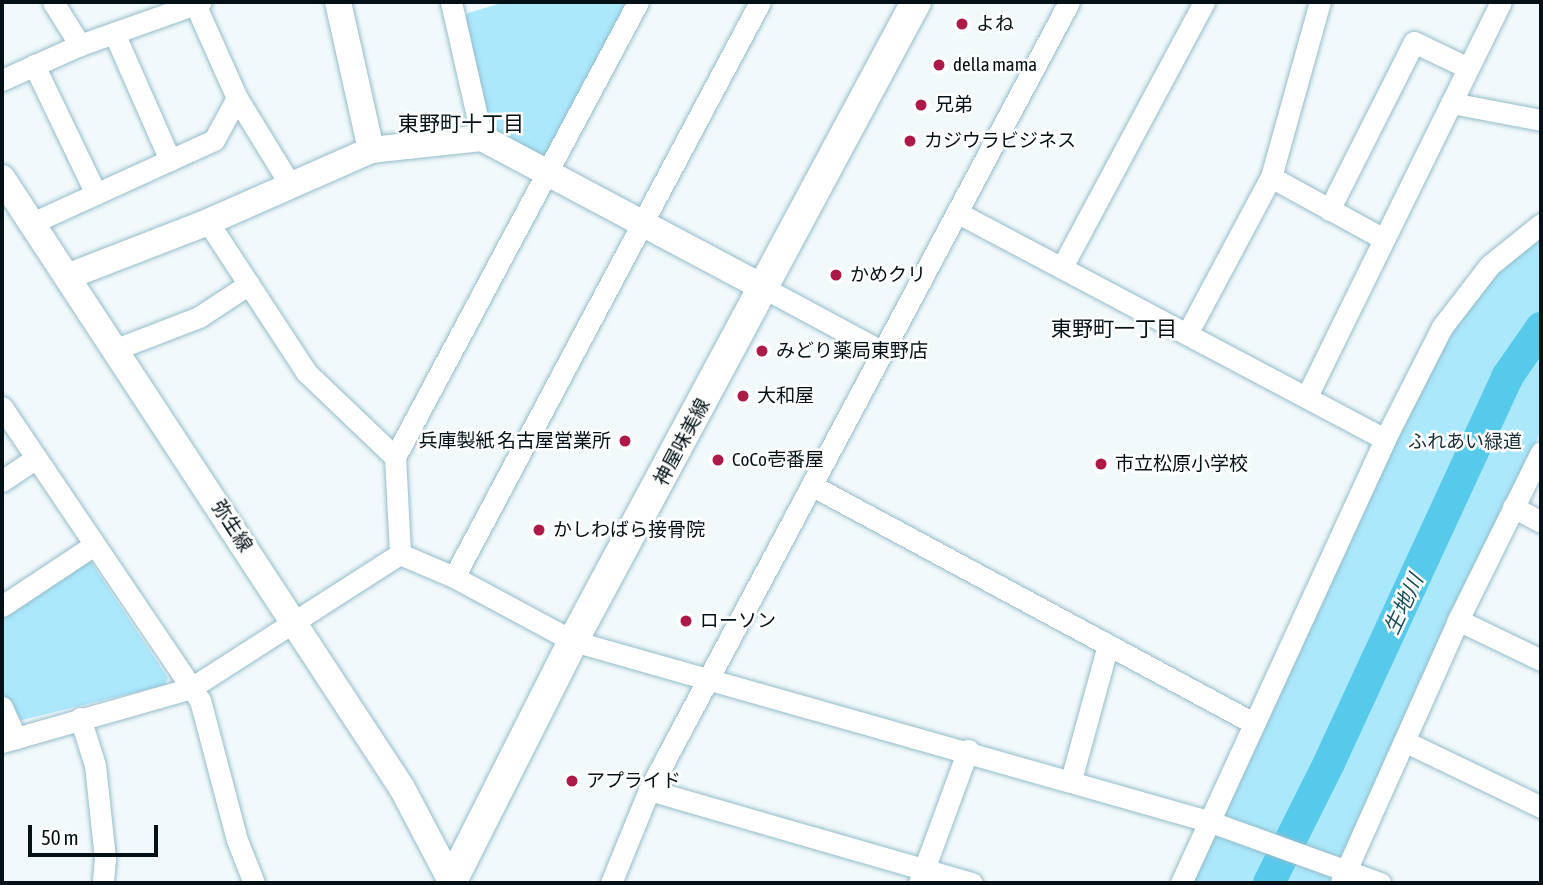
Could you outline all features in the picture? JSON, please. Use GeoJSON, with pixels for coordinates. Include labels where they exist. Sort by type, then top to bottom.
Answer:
{"type":"FeatureCollection","features":[{"type":"Feature","properties":{"kind":"main road","name":"神屋味美線"},"geometry":{"type":"LineString","coordinates":[[451,882],[573,641],[916,2]]}},
{"type":"Feature","properties":{"kind":"street"},"geometry":{"type":"LineString","coordinates":[[53,2],[80,45]]}},
{"type":"Feature","properties":{"kind":"street"},"geometry":{"type":"LineString","coordinates":[[338,2],[370,150]]}},
{"type":"Feature","properties":{"kind":"street"},"geometry":{"type":"LineString","coordinates":[[400,554],[395,457],[638,2]]}},
{"type":"Feature","properties":{"kind":"street"},"geometry":{"type":"LineString","coordinates":[[454,577],[760,2]]}},
{"type":"Feature","properties":{"kind":"street"},"geometry":{"type":"LineString","coordinates":[[611,883],[649,790],[1069,2]]}},
{"type":"Feature","properties":{"kind":"street"},"geometry":{"type":"LineString","coordinates":[[1062,267],[1204,2]]}},
{"type":"Feature","properties":{"kind":"street"},"geometry":{"type":"LineString","coordinates":[[1187,334],[1271,177],[1320,2]]}},
{"type":"Feature","properties":{"kind":"street"},"geometry":{"type":"LineString","coordinates":[[1307,397],[1501,2]]}},
{"type":"Feature","properties":{"kind":"street"},"geometry":{"type":"LineString","coordinates":[[2,80],[80,45],[198,3],[237,98],[291,186]]}},
{"type":"Feature","properties":{"kind":"street"},"geometry":{"type":"LineString","coordinates":[[457,3],[482,138]]}},
{"type":"Feature","properties":{"kind":"street"},"geometry":{"type":"LineString","coordinates":[[114,33],[170,160]]}},
{"type":"Feature","properties":{"kind":"street"},"geometry":{"type":"LineString","coordinates":[[1329,210],[1414,42],[1468,68]]}},
{"type":"Feature","properties":{"kind":"street"},"geometry":{"type":"LineString","coordinates":[[34,65],[96,194]]}},
{"type":"Feature","properties":{"kind":"street"},"geometry":{"type":"LineString","coordinates":[[32,223],[214,140],[237,98]]}},
{"type":"Feature","properties":{"kind":"street"},"geometry":{"type":"LineString","coordinates":[[1451,103],[1541,120]]}},
{"type":"Feature","properties":{"kind":"street"},"geometry":{"type":"LineString","coordinates":[[69,276],[208,222],[370,150],[482,138],[881,351]]}},
{"type":"Feature","properties":{"kind":"street"},"geometry":{"type":"LineString","coordinates":[[1271,177],[1384,239]]}},
{"type":"Feature","properties":{"kind":"street","name":"弥生線"},"geometry":{"type":"LineString","coordinates":[[3,183],[69,276],[402,788],[451,882]]}},
{"type":"Feature","properties":{"kind":"street"},"geometry":{"type":"LineString","coordinates":[[958,213],[1385,439]]}},
{"type":"Feature","properties":{"kind":"street"},"geometry":{"type":"LineString","coordinates":[[208,222],[306,372],[395,457]]}},
{"type":"Feature","properties":{"kind":"street"},"geometry":{"type":"LineString","coordinates":[[1181,883],[1213,823],[1253,723],[1385,439],[1442,327],[1490,265],[1541,224]]}},
{"type":"Feature","properties":{"kind":"street"},"geometry":{"type":"LineString","coordinates":[[116,349],[199,317],[249,284]]}},
{"type":"Feature","properties":{"kind":"street"},"geometry":{"type":"LineString","coordinates":[[2,407],[200,700],[237,840],[254,883]]}},
{"type":"Feature","properties":{"kind":"street"},"geometry":{"type":"LineString","coordinates":[[1342,874],[1406,742],[1458,620],[1541,452]]}},
{"type":"Feature","properties":{"kind":"street"},"geometry":{"type":"LineString","coordinates":[[2,481],[36,458]]}},
{"type":"Feature","properties":{"kind":"street"},"geometry":{"type":"LineString","coordinates":[[813,486],[1253,723]]}},
{"type":"Feature","properties":{"kind":"street"},"geometry":{"type":"LineString","coordinates":[[1513,508],[1541,522]]}},
{"type":"Feature","properties":{"kind":"street"},"geometry":{"type":"LineString","coordinates":[[2,606],[94,545]]}},
{"type":"Feature","properties":{"kind":"street"},"geometry":{"type":"LineString","coordinates":[[400,554],[454,577],[573,641],[1071,780],[1213,823],[1342,874],[1380,883]]}},
{"type":"Feature","properties":{"kind":"street"},"geometry":{"type":"LineString","coordinates":[[2,707],[9,740],[191,688],[400,554]]}},
{"type":"Feature","properties":{"kind":"street"},"geometry":{"type":"LineString","coordinates":[[1458,620],[1541,660]]}},
{"type":"Feature","properties":{"kind":"street"},"geometry":{"type":"LineString","coordinates":[[1071,780],[1108,645]]}},
{"type":"Feature","properties":{"kind":"street"},"geometry":{"type":"LineString","coordinates":[[80,718],[95,765],[105,858],[103,883]]}},
{"type":"Feature","properties":{"kind":"street"},"geometry":{"type":"LineString","coordinates":[[1406,742],[1541,807]]}},
{"type":"Feature","properties":{"kind":"street"},"geometry":{"type":"LineString","coordinates":[[921,876],[968,750]]}},
{"type":"Feature","properties":{"kind":"street"},"geometry":{"type":"LineString","coordinates":[[649,790],[921,876],[972,883]]}},
{"type":"Feature","properties":{"kind":"green space"},"geometry":{"type":"Polygon","coordinates":[[[505,2],[630,2],[549,155],[541,156],[489,126],[464,19],[468,13],[505,2]]]}},
{"type":"Feature","properties":{"kind":"green space","name":"ふれあい緑道"},"geometry":{"type":"Polygon","coordinates":[[[1541,232],[1541,431],[1332,883],[1193,883],[1440,342],[1503,264],[1541,232]]]}},
{"type":"Feature","properties":{"kind":"green space"},"geometry":{"type":"Polygon","coordinates":[[[85,561],[91,562],[168,678],[165,685],[14,722],[2,695],[2,615],[85,561]]]}},
{"type":"Feature","properties":{"kind":"waterway","name":"生地川"},"geometry":{"type":"LineString","coordinates":[[1269,883],[1329,763],[1507,377],[1541,328]]}},
{"type":"Feature","properties":{"kind":"place","name":"よね"},"geometry":{"type":"Point","coordinates":[962,24]}},
{"type":"Feature","properties":{"kind":"place","name":"della mama"},"geometry":{"type":"Point","coordinates":[939,65]}},
{"type":"Feature","properties":{"kind":"place","name":"兄弟"},"geometry":{"type":"Point","coordinates":[921,105]}},
{"type":"Feature","properties":{"kind":"place","name":"カジウラビジネス"},"geometry":{"type":"Point","coordinates":[910,141]}},
{"type":"Feature","properties":{"kind":"place","name":"かめクリ"},"geometry":{"type":"Point","coordinates":[836,275]}},
{"type":"Feature","properties":{"kind":"place","name":"みどり薬局東野店"},"geometry":{"type":"Point","coordinates":[762,351]}},
{"type":"Feature","properties":{"kind":"place","name":"大和屋"},"geometry":{"type":"Point","coordinates":[743,396]}},
{"type":"Feature","properties":{"kind":"place","name":"兵庫製紙 名古屋営業所"},"geometry":{"type":"Point","coordinates":[625,441]}},
{"type":"Feature","properties":{"kind":"place","name":"CoCo壱番屋"},"geometry":{"type":"Point","coordinates":[718,460]}},
{"type":"Feature","properties":{"kind":"place","name":"市立松原小学校"},"geometry":{"type":"Point","coordinates":[1101,464]}},
{"type":"Feature","properties":{"kind":"place","name":"かしわばら接骨院"},"geometry":{"type":"Point","coordinates":[539,530]}},
{"type":"Feature","properties":{"kind":"place","name":"ローソン"},"geometry":{"type":"Point","coordinates":[686,621]}},
{"type":"Feature","properties":{"kind":"place","name":"アプライド"},"geometry":{"type":"Point","coordinates":[572,781]}},
{"type":"Feature","properties":{"kind":"district","name":"東野町十丁目"},"geometry":{"type":"Point","coordinates":[461,123]}},
{"type":"Feature","properties":{"kind":"district","name":"東野町一丁目"},"geometry":{"type":"Point","coordinates":[1114,328]}}]}
